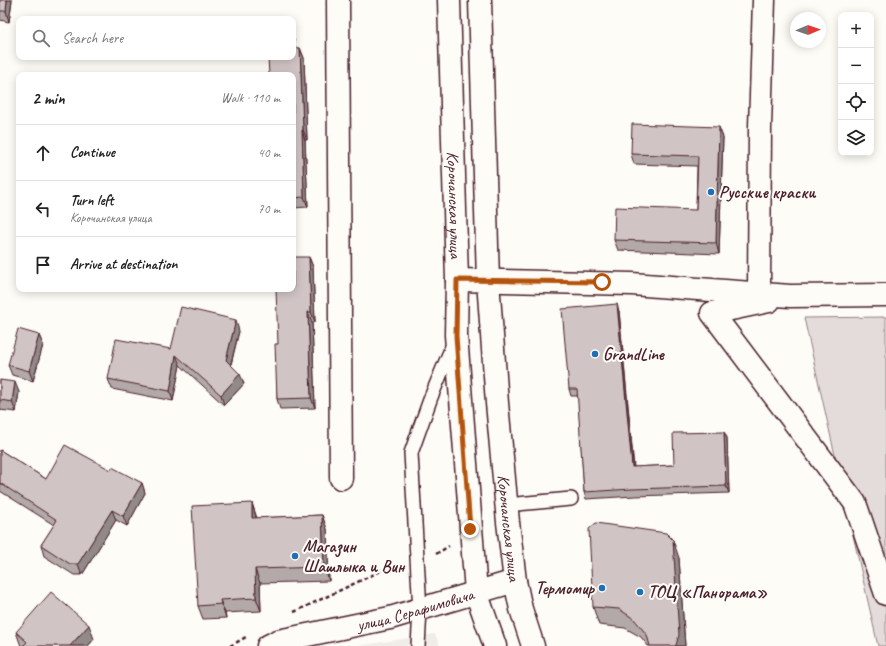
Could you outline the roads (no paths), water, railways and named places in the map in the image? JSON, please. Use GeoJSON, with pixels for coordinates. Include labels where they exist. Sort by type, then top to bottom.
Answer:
{"type":"FeatureCollection","features":[{"type":"Feature","properties":{"kind":"street"},"geometry":{"type":"LineString","coordinates":[[338,0],[341,478]]}},
{"type":"Feature","properties":{"kind":"street","name":"Корочанская улица"},"geometry":{"type":"LineString","coordinates":[[449,0],[457,280],[456,336],[476,592],[495,646]]}},
{"type":"Feature","properties":{"kind":"street","name":"Корочанская улица"},"geometry":{"type":"LineString","coordinates":[[480,0],[488,281],[506,505],[515,581],[521,609],[533,646]]}},
{"type":"Feature","properties":{"kind":"street"},"geometry":{"type":"LineString","coordinates":[[759,293],[760,127],[764,0]]}},
{"type":"Feature","properties":{"kind":"street"},"geometry":{"type":"LineString","coordinates":[[457,280],[632,284],[790,296],[886,295]]}},
{"type":"Feature","properties":{"kind":"street"},"geometry":{"type":"LineString","coordinates":[[790,296],[712,313],[855,503],[886,594]]}},
{"type":"Feature","properties":{"kind":"street","name":"улица Серафимовича"},"geometry":{"type":"LineString","coordinates":[[268,646],[278,641],[368,623],[420,610],[515,581]]}},
{"type":"Feature","properties":{"kind":"lane"},"geometry":{"type":"LineString","coordinates":[[418,646],[420,610],[411,453],[431,397],[456,336]]}},
{"type":"Feature","properties":{"kind":"lane"},"geometry":{"type":"LineString","coordinates":[[506,505],[571,499]]}},
{"type":"Feature","properties":{"kind":"place","name":"Русские краски"},"geometry":{"type":"Point","coordinates":[711,192]}},
{"type":"Feature","properties":{"kind":"place","name":"GrandLine"},"geometry":{"type":"Point","coordinates":[595,354]}},
{"type":"Feature","properties":{"kind":"place","name":"Магазин Шашлыка и Вин"},"geometry":{"type":"Point","coordinates":[295,556]}},
{"type":"Feature","properties":{"kind":"place","name":"Термомир"},"geometry":{"type":"Point","coordinates":[602,588]}},
{"type":"Feature","properties":{"kind":"place","name":"ТОЦ «Панорама»"},"geometry":{"type":"Point","coordinates":[640,592]}}]}
